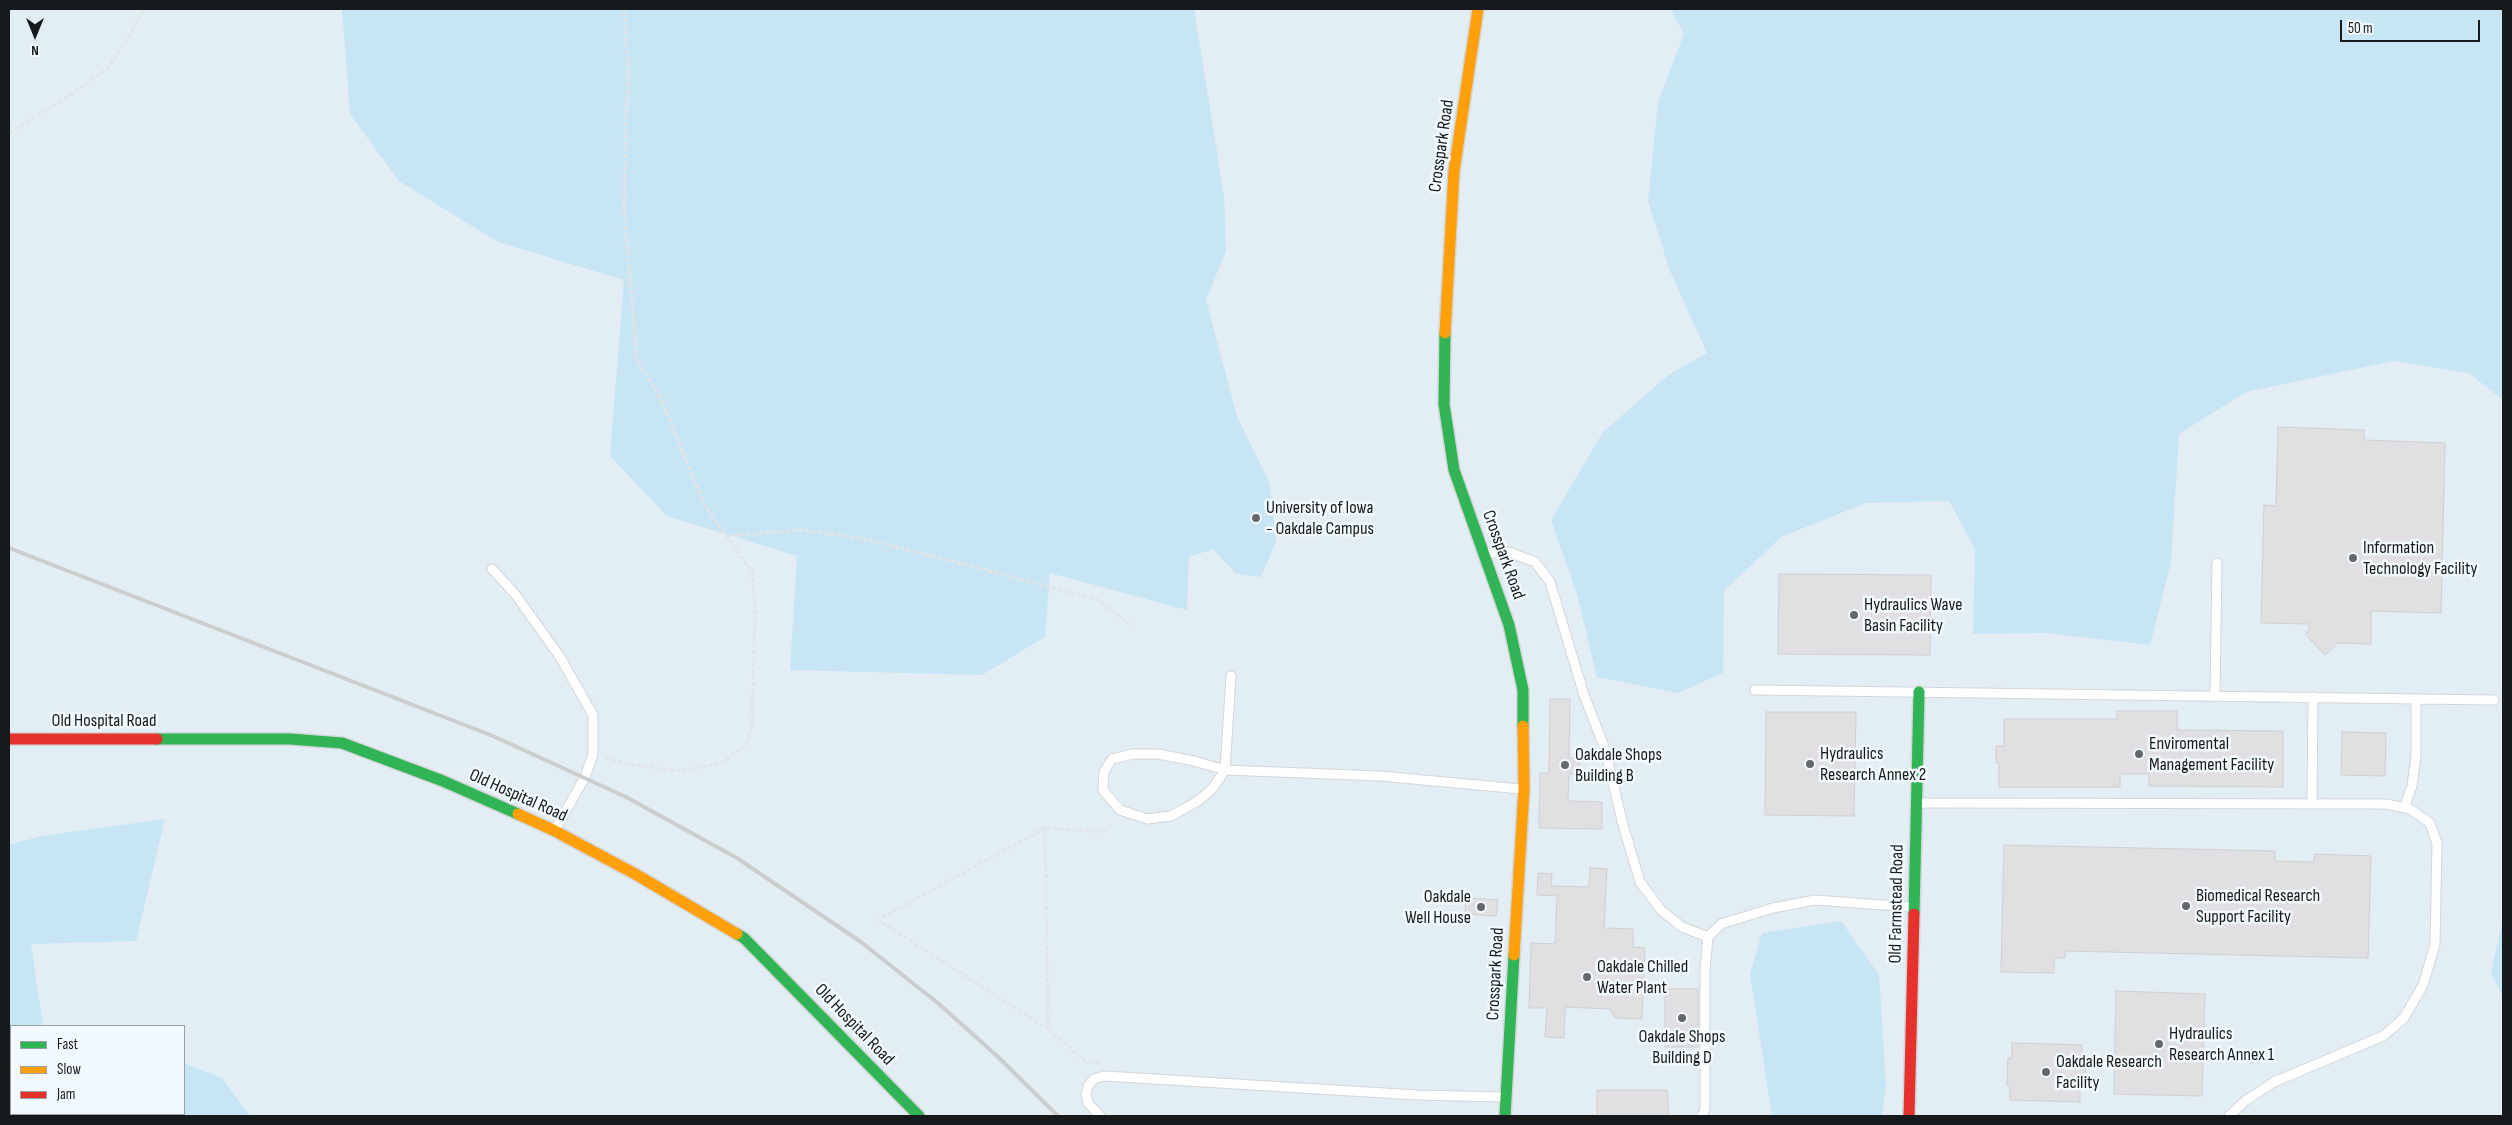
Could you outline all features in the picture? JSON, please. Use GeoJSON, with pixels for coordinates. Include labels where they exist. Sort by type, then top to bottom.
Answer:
{"type":"FeatureCollection","features":[{"type":"Feature","properties":{"kind":"street","name":"Crosspark Road"},"geometry":{"type":"LineString","coordinates":[[1478,9],[1454,171],[1444,352],[1444,404],[1454,470],[1509,625],[1522,682],[1524,789],[1505,1116]]}},
{"type":"Feature","properties":{"kind":"street","name":"Old Farmstead Road"},"geometry":{"type":"LineString","coordinates":[[1909,1116],[1919,692]]}},
{"type":"Feature","properties":{"kind":"street","name":"Old Hospital Road"},"geometry":{"type":"LineString","coordinates":[[9,739],[271,739],[342,743],[443,781],[555,831],[637,875],[744,938],[919,1116]]}},
{"type":"Feature","properties":{"kind":"lane"},"geometry":{"type":"LineString","coordinates":[[1482,553],[1509,552],[1535,562],[1550,582],[1584,695],[1605,749],[1623,825],[1640,882],[1661,910],[1682,927],[1708,937]]}},
{"type":"Feature","properties":{"kind":"lane"},"geometry":{"type":"LineString","coordinates":[[2215,696],[2217,563]]}},
{"type":"Feature","properties":{"kind":"lane"},"geometry":{"type":"LineString","coordinates":[[492,569],[515,594],[560,657],[593,715],[593,754],[585,777],[555,831]]}},
{"type":"Feature","properties":{"kind":"lane"},"geometry":{"type":"LineString","coordinates":[[1231,676],[1225,770],[1213,788],[1198,801],[1171,816],[1147,820],[1120,810],[1103,790],[1104,772],[1112,759],[1134,754],[1158,754],[1194,761],[1225,770],[1380,776],[1524,789]]}},
{"type":"Feature","properties":{"kind":"lane"},"geometry":{"type":"LineString","coordinates":[[1755,690],[2494,700]]}},
{"type":"Feature","properties":{"kind":"lane"},"geometry":{"type":"LineString","coordinates":[[2312,804],[2313,697]]}},
{"type":"Feature","properties":{"kind":"lane"},"geometry":{"type":"LineString","coordinates":[[2404,808],[2412,786],[2416,756],[2416,699]]}},
{"type":"Feature","properties":{"kind":"lane"},"geometry":{"type":"LineString","coordinates":[[1917,803],[2386,804],[2410,808],[2430,823],[2437,843],[2435,945],[2423,985],[2404,1018],[2383,1036],[2274,1082],[2245,1100],[2229,1116]]}},
{"type":"Feature","properties":{"kind":"lane"},"geometry":{"type":"LineString","coordinates":[[1702,1116],[1706,1109],[1705,968],[1708,937],[1721,924],[1773,908],[1815,900],[1914,907]]}},
{"type":"Feature","properties":{"kind":"lane"},"geometry":{"type":"LineString","coordinates":[[1100,1116],[1088,1103],[1086,1094],[1088,1086],[1094,1079],[1104,1076],[1416,1095],[1506,1097]]}},
{"type":"Feature","properties":{"kind":"path"},"geometry":{"type":"LineString","coordinates":[[9,133],[69,96],[107,69],[130,35],[144,9]]}},
{"type":"Feature","properties":{"kind":"path"},"geometry":{"type":"LineString","coordinates":[[593,754],[628,764],[679,771],[722,763],[746,745],[752,727],[755,608],[752,572],[704,504],[661,399],[637,360],[624,207],[628,67],[624,9]]}},
{"type":"Feature","properties":{"kind":"path"},"geometry":{"type":"LineString","coordinates":[[727,536],[801,530],[867,539],[1096,599],[1132,626]]}},
{"type":"Feature","properties":{"kind":"path"},"geometry":{"type":"LineString","coordinates":[[1106,1063],[1086,1062],[1048,1029],[878,920],[1045,828],[1106,832],[1120,810]]}},
{"type":"Feature","properties":{"kind":"path"},"geometry":{"type":"LineString","coordinates":[[1045,828],[1048,1029]]}},
{"type":"Feature","properties":{"kind":"shaded area","name":"University of Iowa - Oakdale Campus"},"geometry":{"type":"Polygon","coordinates":[[[9,9],[2503,9],[2503,1116],[9,1116],[9,9]]]}},
{"type":"Feature","properties":{"kind":"shaded area"},"geometry":{"type":"Polygon","coordinates":[[[342,9],[1194,9],[1224,196],[1226,251],[1206,300],[1237,416],[1270,484],[1276,541],[1261,577],[1236,574],[1213,549],[1189,557],[1187,610],[1050,573],[1045,637],[982,675],[790,670],[797,556],[667,516],[610,456],[624,280],[498,242],[399,181],[350,114],[342,9]]]}},
{"type":"Feature","properties":{"kind":"shaded area"},"geometry":{"type":"Polygon","coordinates":[[[1670,9],[2503,9],[2503,400],[2469,373],[2393,361],[2246,392],[2179,434],[2171,562],[2150,645],[2046,633],[1973,634],[1975,549],[1949,501],[1866,503],[1781,537],[1724,591],[1723,673],[1678,693],[1597,677],[1577,594],[1551,520],[1603,432],[1670,374],[1707,353],[1670,271],[1648,201],[1658,102],[1684,34],[1670,9]]]}},
{"type":"Feature","properties":{"kind":"shaded area"},"geometry":{"type":"Polygon","coordinates":[[[165,819],[136,941],[31,944],[43,1025],[10,1025],[10,1115],[185,1115],[185,1063],[222,1078],[250,1116],[9,1116],[9,845],[41,836],[165,819]]]}},
{"type":"Feature","properties":{"kind":"shaded area"},"geometry":{"type":"Polygon","coordinates":[[[2503,920],[2503,997],[2491,973],[2503,920]]]}},
{"type":"Feature","properties":{"kind":"shaded area"},"geometry":{"type":"Polygon","coordinates":[[[1841,921],[1879,975],[1886,1086],[1882,1116],[1772,1116],[1750,974],[1762,933],[1841,921]]]}},
{"type":"Feature","properties":{"kind":"building","name":"Information Technology Facility"},"geometry":{"type":"Polygon","coordinates":[[[2278,427],[2364,430],[2364,440],[2445,443],[2441,613],[2371,611],[2371,644],[2338,643],[2325,655],[2305,634],[2309,631],[2309,624],[2261,623],[2264,505],[2276,506],[2278,427]]]}},
{"type":"Feature","properties":{"kind":"building","name":"Hydraulics Wave Basin Facility"},"geometry":{"type":"Polygon","coordinates":[[[1779,574],[1931,575],[1930,655],[1778,654],[1779,574]]]}},
{"type":"Feature","properties":{"kind":"building","name":"Oakdale Shops Building B"},"geometry":{"type":"Polygon","coordinates":[[[1550,699],[1570,699],[1569,758],[1580,758],[1579,775],[1569,774],[1568,801],[1602,802],[1602,829],[1539,828],[1540,773],[1549,773],[1550,699]]]}},
{"type":"Feature","properties":{"kind":"building","name":"Enviromental Management Facility"},"geometry":{"type":"Polygon","coordinates":[[[2117,711],[2177,711],[2177,730],[2283,731],[2283,787],[2149,786],[2149,774],[2120,774],[2120,787],[1999,787],[1999,763],[1996,763],[1996,746],[2004,746],[2004,719],[2117,719],[2117,711]]]}},
{"type":"Feature","properties":{"kind":"building","name":"Hydraulics Research Annex 2"},"geometry":{"type":"Polygon","coordinates":[[[1766,712],[1856,712],[1854,816],[1765,815],[1766,712]]]}},
{"type":"Feature","properties":{"kind":"building"},"geometry":{"type":"Polygon","coordinates":[[[2342,732],[2386,733],[2385,776],[2341,775],[2342,732]]]}},
{"type":"Feature","properties":{"kind":"building","name":"Biomedical Research Support Facility"},"geometry":{"type":"Polygon","coordinates":[[[2004,845],[2275,851],[2275,861],[2314,862],[2314,854],[2371,856],[2368,958],[2065,951],[2065,958],[2054,958],[2054,973],[2001,972],[2004,845]]]}},
{"type":"Feature","properties":{"kind":"building","name":"Oakdale Chilled Water Plant"},"geometry":{"type":"Polygon","coordinates":[[[1590,868],[1607,869],[1604,928],[1633,929],[1633,947],[1645,948],[1642,1019],[1615,1018],[1610,1009],[1565,1007],[1564,1038],[1545,1037],[1547,1008],[1529,1008],[1531,943],[1555,944],[1557,896],[1537,895],[1538,873],[1552,874],[1551,886],[1589,887],[1590,868]]]}},
{"type":"Feature","properties":{"kind":"building","name":"Oakdale Well House"},"geometry":{"type":"Polygon","coordinates":[[[1466,898],[1498,900],[1496,916],[1465,914],[1466,898]]]}},
{"type":"Feature","properties":{"kind":"building","name":"Oakdale Shops Building D"},"geometry":{"type":"Polygon","coordinates":[[[1665,989],[1698,989],[1698,1047],[1665,1047],[1665,989]]]}},
{"type":"Feature","properties":{"kind":"building","name":"Hydraulics Research Annex 1"},"geometry":{"type":"Polygon","coordinates":[[[2116,991],[2205,994],[2202,1096],[2114,1094],[2116,991]]]}},
{"type":"Feature","properties":{"kind":"building","name":"Oakdale Research Facility"},"geometry":{"type":"Polygon","coordinates":[[[2012,1043],[2082,1045],[2082,1059],[2086,1059],[2085,1088],[2080,1088],[2080,1102],[2010,1100],[2010,1085],[2007,1085],[2008,1058],[2012,1058],[2012,1043]]]}},
{"type":"Feature","properties":{"kind":"building"},"geometry":{"type":"Polygon","coordinates":[[[1597,1090],[1667,1090],[1669,1116],[1597,1116],[1597,1090]]]}},
{"type":"Feature","properties":{"kind":"railway"},"geometry":{"type":"LineString","coordinates":[[9,548],[493,736],[626,797],[737,858],[861,942],[939,1004],[996,1055],[1058,1116]]}},
{"type":"Feature","properties":{"kind":"traffic: fast"},"geometry":{"type":"LineString","coordinates":[[1445,333],[1444,404],[1454,470],[1509,625],[1523,690],[1523,726]]}},
{"type":"Feature","properties":{"kind":"traffic: fast"},"geometry":{"type":"LineString","coordinates":[[1914,914],[1919,692]]}},
{"type":"Feature","properties":{"kind":"traffic: fast"},"geometry":{"type":"LineString","coordinates":[[157,739],[290,739],[342,743],[443,781],[518,814]]}},
{"type":"Feature","properties":{"kind":"traffic: fast"},"geometry":{"type":"LineString","coordinates":[[737,934],[744,938],[919,1116]]}},
{"type":"Feature","properties":{"kind":"traffic: fast"},"geometry":{"type":"LineString","coordinates":[[1505,1116],[1514,955]]}},
{"type":"Feature","properties":{"kind":"traffic: slow"},"geometry":{"type":"LineString","coordinates":[[1445,333],[1454,171],[1478,9]]}},
{"type":"Feature","properties":{"kind":"traffic: slow"},"geometry":{"type":"LineString","coordinates":[[1514,955],[1524,789],[1523,726]]}},
{"type":"Feature","properties":{"kind":"traffic: slow"},"geometry":{"type":"LineString","coordinates":[[518,814],[555,831],[637,875],[737,934]]}},
{"type":"Feature","properties":{"kind":"traffic: jam"},"geometry":{"type":"LineString","coordinates":[[9,739],[157,739]]}},
{"type":"Feature","properties":{"kind":"traffic: jam"},"geometry":{"type":"LineString","coordinates":[[1909,1116],[1914,914]]}},
{"type":"Feature","properties":{"kind":"place","name":"University of Iowa - Oakdale Campus"},"geometry":{"type":"Point","coordinates":[1256,518]}},
{"type":"Feature","properties":{"kind":"place","name":"Information Technology Facility"},"geometry":{"type":"Point","coordinates":[2353,558]}},
{"type":"Feature","properties":{"kind":"place","name":"Hydraulics Wave Basin Facility"},"geometry":{"type":"Point","coordinates":[1854,615]}},
{"type":"Feature","properties":{"kind":"place","name":"Enviromental Management Facility"},"geometry":{"type":"Point","coordinates":[2139,754]}},
{"type":"Feature","properties":{"kind":"place","name":"Hydraulics Research Annex 2"},"geometry":{"type":"Point","coordinates":[1810,764]}},
{"type":"Feature","properties":{"kind":"place","name":"Oakdale Shops Building B"},"geometry":{"type":"Point","coordinates":[1565,765]}},
{"type":"Feature","properties":{"kind":"place","name":"Biomedical Research Support Facility"},"geometry":{"type":"Point","coordinates":[2186,906]}},
{"type":"Feature","properties":{"kind":"place","name":"Oakdale Well House"},"geometry":{"type":"Point","coordinates":[1481,907]}},
{"type":"Feature","properties":{"kind":"place","name":"Oakdale Chilled Water Plant"},"geometry":{"type":"Point","coordinates":[1587,977]}},
{"type":"Feature","properties":{"kind":"place","name":"Oakdale Shops Building D"},"geometry":{"type":"Point","coordinates":[1682,1018]}},
{"type":"Feature","properties":{"kind":"place","name":"Hydraulics Research Annex 1"},"geometry":{"type":"Point","coordinates":[2159,1044]}},
{"type":"Feature","properties":{"kind":"place","name":"Oakdale Research Facility"},"geometry":{"type":"Point","coordinates":[2046,1072]}}]}
